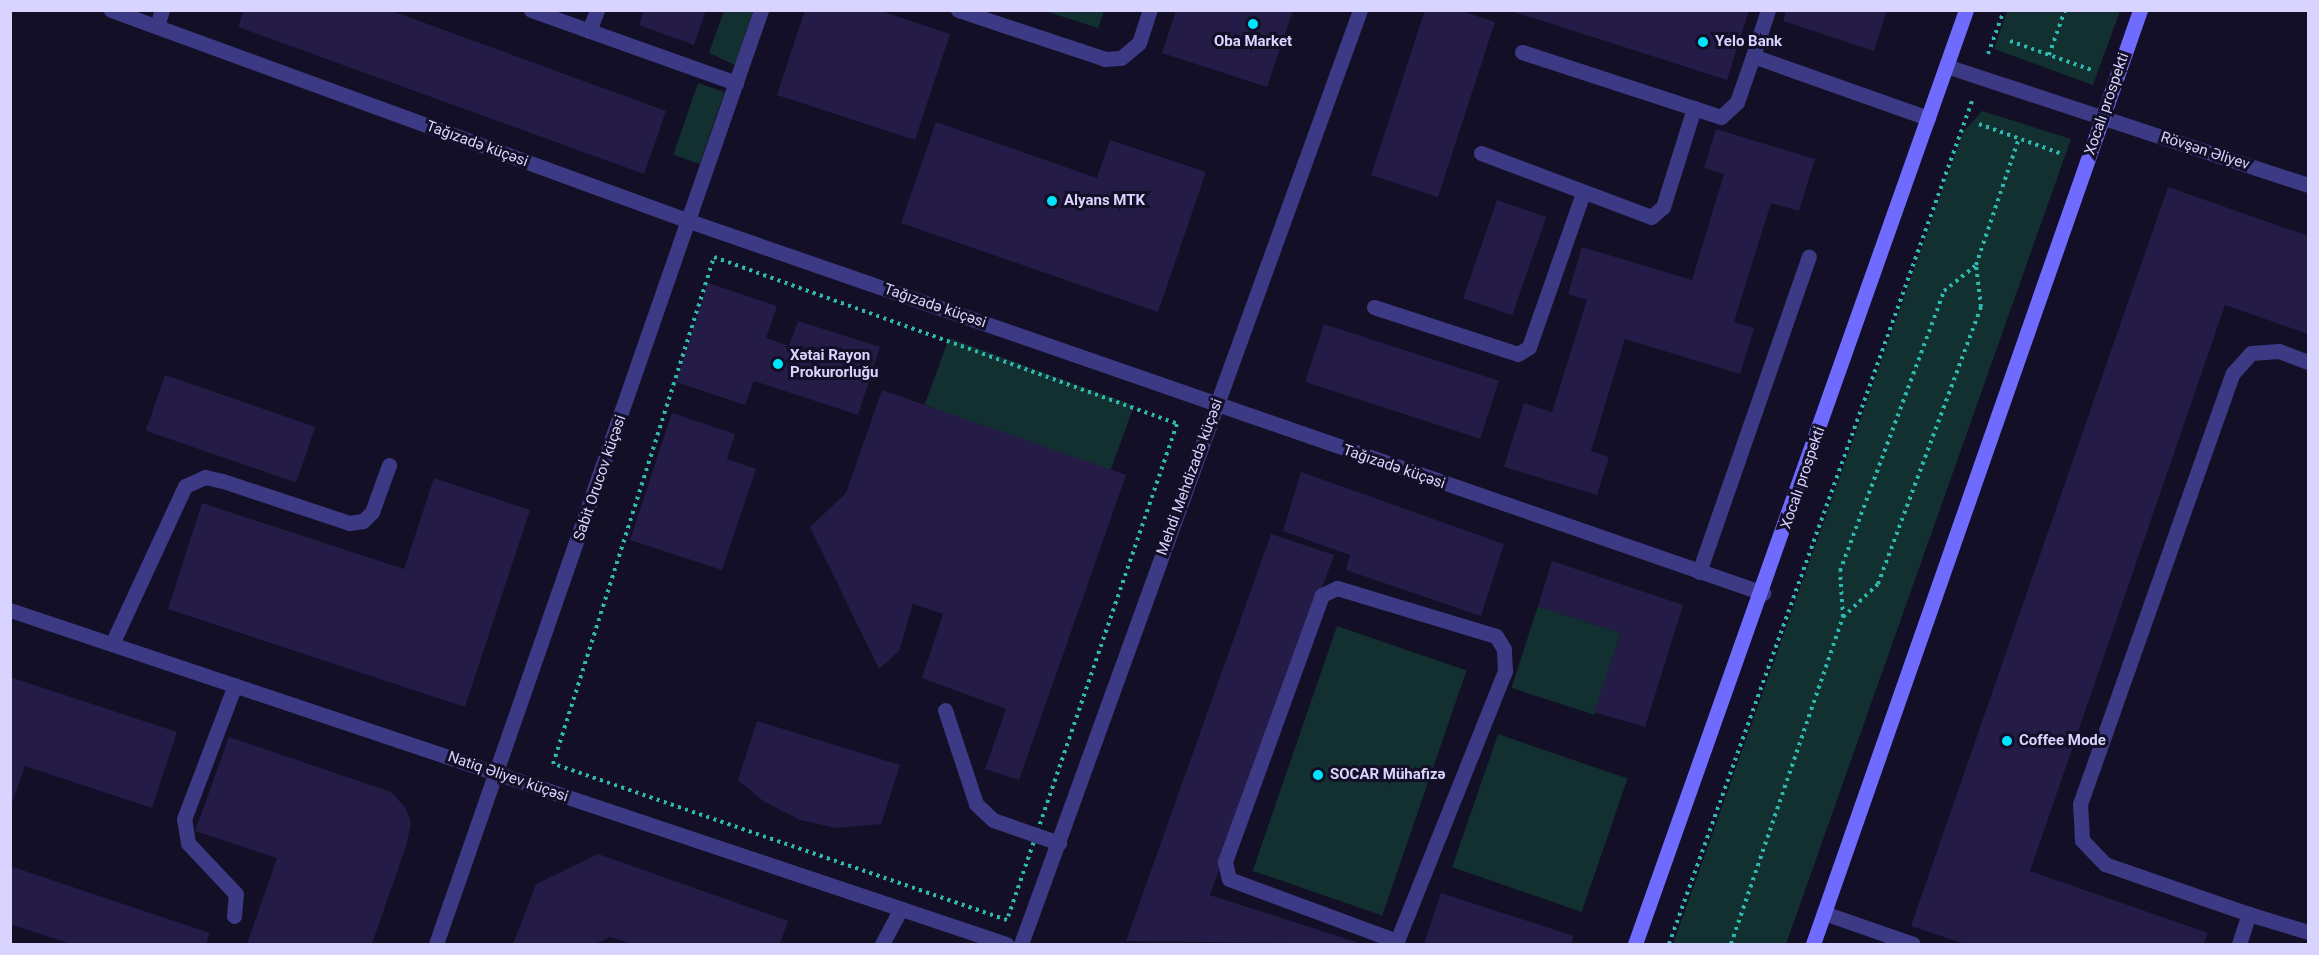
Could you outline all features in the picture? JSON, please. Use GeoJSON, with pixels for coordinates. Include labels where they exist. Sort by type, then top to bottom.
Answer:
{"type":"FeatureCollection","features":[{"type":"Feature","properties":{"kind":"main road","name":"Xocalı prospekti"},"geometry":{"type":"LineString","coordinates":[[1635,945],[1762,593],[1966,10]]}},
{"type":"Feature","properties":{"kind":"main road","name":"Xocalı prospekti"},"geometry":{"type":"LineString","coordinates":[[1813,945],[2140,10]]}},
{"type":"Feature","properties":{"kind":"street","name":"Tağızadə küçəsi"},"geometry":{"type":"LineString","coordinates":[[111,10],[689,221],[1762,593]]}},
{"type":"Feature","properties":{"kind":"street"},"geometry":{"type":"LineString","coordinates":[[157,26],[162,10]]}},
{"type":"Feature","properties":{"kind":"street"},"geometry":{"type":"LineString","coordinates":[[531,10],[736,83]]}},
{"type":"Feature","properties":{"kind":"street"},"geometry":{"type":"LineString","coordinates":[[589,31],[597,10]]}},
{"type":"Feature","properties":{"kind":"street","name":"Sabit Orucov küçəsi"},"geometry":{"type":"LineString","coordinates":[[436,945],[689,221],[760,10]]}},
{"type":"Feature","properties":{"kind":"street"},"geometry":{"type":"LineString","coordinates":[[966,12],[1104,59],[1121,58],[1139,43],[1150,10]]}},
{"type":"Feature","properties":{"kind":"street","name":"Mehdi Mehdizadə küçəsi"},"geometry":{"type":"LineString","coordinates":[[1022,945],[1360,10]]}},
{"type":"Feature","properties":{"kind":"street"},"geometry":{"type":"LineString","coordinates":[[1522,52],[1721,117],[1731,111],[1768,10]]}},
{"type":"Feature","properties":{"kind":"street"},"geometry":{"type":"LineString","coordinates":[[1753,56],[1928,118]]}},
{"type":"Feature","properties":{"kind":"street","name":"Rövşən Əliyev"},"geometry":{"type":"LineString","coordinates":[[1946,66],[2308,184]]}},
{"type":"Feature","properties":{"kind":"street"},"geometry":{"type":"LineString","coordinates":[[1481,153],[1651,217],[1663,207],[1694,108]]}},
{"type":"Feature","properties":{"kind":"street"},"geometry":{"type":"LineString","coordinates":[[1374,307],[1518,354],[1529,347],[1583,193]]}},
{"type":"Feature","properties":{"kind":"street"},"geometry":{"type":"LineString","coordinates":[[1699,572],[1809,257]]}},
{"type":"Feature","properties":{"kind":"street"},"geometry":{"type":"LineString","coordinates":[[2308,362],[2279,351],[2251,353],[2233,373],[2080,804],[2082,840],[2105,864],[2308,932]]}},
{"type":"Feature","properties":{"kind":"street"},"geometry":{"type":"LineString","coordinates":[[112,644],[185,486],[205,477],[223,481],[349,523],[363,521],[372,512],[389,465]]}},
{"type":"Feature","properties":{"kind":"street"},"geometry":{"type":"LineString","coordinates":[[1337,588],[1496,636],[1504,649],[1505,671],[1396,943],[1229,879],[1225,862],[1322,595],[1337,588]]}},
{"type":"Feature","properties":{"kind":"street","name":"Natiq Əliyev küçəsi"},"geometry":{"type":"LineString","coordinates":[[10,610],[1006,945]]}},
{"type":"Feature","properties":{"kind":"street"},"geometry":{"type":"LineString","coordinates":[[234,916],[237,894],[188,843],[184,819],[235,685]]}},
{"type":"Feature","properties":{"kind":"street"},"geometry":{"type":"LineString","coordinates":[[945,710],[976,804],[993,820],[1059,843]]}},
{"type":"Feature","properties":{"kind":"street"},"geometry":{"type":"LineString","coordinates":[[882,945],[901,909]]}},
{"type":"Feature","properties":{"kind":"street"},"geometry":{"type":"LineString","coordinates":[[1824,913],[1913,945]]}},
{"type":"Feature","properties":{"kind":"street"},"geometry":{"type":"LineString","coordinates":[[2240,945],[2249,914]]}},
{"type":"Feature","properties":{"kind":"path"},"geometry":{"type":"LineString","coordinates":[[1995,36],[2004,10]]}},
{"type":"Feature","properties":{"kind":"path"},"geometry":{"type":"LineString","coordinates":[[2049,55],[2065,10]]}},
{"type":"Feature","properties":{"kind":"path"},"geometry":{"type":"LineString","coordinates":[[2010,41],[2095,71]]}},
{"type":"Feature","properties":{"kind":"path"},"geometry":{"type":"LineString","coordinates":[[1669,945],[1964,122]]}},
{"type":"Feature","properties":{"kind":"path"},"geometry":{"type":"LineString","coordinates":[[1979,124],[2062,154]]}},
{"type":"Feature","properties":{"kind":"path"},"geometry":{"type":"LineString","coordinates":[[1843,617],[1878,585],[1981,307],[1976,265],[2019,138]]}},
{"type":"Feature","properties":{"kind":"path"},"geometry":{"type":"LineString","coordinates":[[714,257],[1177,424],[1036,834],[1007,920],[553,764],[714,257]]}},
{"type":"Feature","properties":{"kind":"path"},"geometry":{"type":"LineString","coordinates":[[1731,945],[1843,617],[1840,572],[1944,291],[1976,265]]}},
{"type":"Feature","properties":{"kind":"green space"},"geometry":{"type":"Polygon","coordinates":[[[1104,10],[1098,28],[1045,11],[1104,10]]]}},
{"type":"Feature","properties":{"kind":"green space"},"geometry":{"type":"Polygon","coordinates":[[[724,11],[753,11],[735,65],[709,53],[724,11]]]}},
{"type":"Feature","properties":{"kind":"green space"},"geometry":{"type":"Polygon","coordinates":[[[2007,11],[2120,11],[2093,85],[1994,49],[2007,11]]]}},
{"type":"Feature","properties":{"kind":"green space"},"geometry":{"type":"Polygon","coordinates":[[[698,83],[724,92],[700,164],[673,155],[698,83]]]}},
{"type":"Feature","properties":{"kind":"green space"},"geometry":{"type":"Polygon","coordinates":[[[1982,111],[2071,139],[1786,944],[1673,944],[1963,132],[1982,111]]]}},
{"type":"Feature","properties":{"kind":"green space"},"geometry":{"type":"Polygon","coordinates":[[[949,338],[1134,405],[1110,472],[925,405],[949,338]]]}},
{"type":"Feature","properties":{"kind":"green space"},"geometry":{"type":"Polygon","coordinates":[[[1538,606],[1621,633],[1594,715],[1511,688],[1538,606]]]}},
{"type":"Feature","properties":{"kind":"green space"},"geometry":{"type":"Polygon","coordinates":[[[1337,626],[1467,671],[1382,915],[1253,871],[1337,626]]]}},
{"type":"Feature","properties":{"kind":"green space"},"geometry":{"type":"Polygon","coordinates":[[[1498,734],[1628,779],[1582,912],[1452,867],[1498,734]]]}},
{"type":"Feature","properties":{"kind":"building"},"geometry":{"type":"Polygon","coordinates":[[[244,10],[389,10],[666,111],[644,174],[238,27],[244,10]]]}},
{"type":"Feature","properties":{"kind":"building"},"geometry":{"type":"Polygon","coordinates":[[[644,10],[706,10],[694,45],[639,25],[644,10]]]}},
{"type":"Feature","properties":{"kind":"building"},"geometry":{"type":"Polygon","coordinates":[[[805,10],[878,10],[950,34],[915,140],[777,95],[805,10]]]}},
{"type":"Feature","properties":{"kind":"building"},"geometry":{"type":"Polygon","coordinates":[[[1176,10],[1293,10],[1267,87],[1162,53],[1176,10]]]}},
{"type":"Feature","properties":{"kind":"building"},"geometry":{"type":"Polygon","coordinates":[[[1425,10],[1458,10],[1495,22],[1438,197],[1371,175],[1425,10]]]}},
{"type":"Feature","properties":{"kind":"building"},"geometry":{"type":"Polygon","coordinates":[[[1508,10],[1749,10],[1727,80],[1508,10]]]}},
{"type":"Feature","properties":{"kind":"building"},"geometry":{"type":"Polygon","coordinates":[[[1786,10],[1887,10],[1874,51],[1783,21],[1786,10]]]}},
{"type":"Feature","properties":{"kind":"building","name":"Alyans MTK"},"geometry":{"type":"Polygon","coordinates":[[[936,122],[1097,178],[1110,140],[1206,172],[1158,312],[901,223],[936,122]]]}},
{"type":"Feature","properties":{"kind":"building"},"geometry":{"type":"Polygon","coordinates":[[[1716,129],[1815,159],[1799,211],[1771,203],[1734,322],[1754,328],[1740,374],[1625,339],[1591,451],[1609,457],[1597,495],[1504,467],[1524,403],[1552,412],[1587,300],[1568,294],[1582,247],[1692,280],[1724,174],[1704,168],[1716,129]]]}},
{"type":"Feature","properties":{"kind":"building"},"geometry":{"type":"Polygon","coordinates":[[[2168,187],[2308,236],[2308,334],[2225,305],[2030,871],[2208,933],[2204,944],[1965,944],[1911,926],[2168,187]]]}},
{"type":"Feature","properties":{"kind":"building"},"geometry":{"type":"Polygon","coordinates":[[[1497,200],[1546,217],[1512,315],[1463,298],[1497,200]]]}},
{"type":"Feature","properties":{"kind":"building","name":"Xətai Rayon Prokurorluğu"},"geometry":{"type":"Polygon","coordinates":[[[708,283],[777,306],[766,338],[789,346],[798,321],[880,347],[858,415],[754,381],[745,405],[676,382],[708,283]]]}},
{"type":"Feature","properties":{"kind":"building"},"geometry":{"type":"Polygon","coordinates":[[[1324,324],[1499,381],[1480,439],[1305,382],[1324,324]]]}},
{"type":"Feature","properties":{"kind":"building"},"geometry":{"type":"Polygon","coordinates":[[[165,375],[315,427],[296,483],[146,431],[165,375]]]}},
{"type":"Feature","properties":{"kind":"building"},"geometry":{"type":"Polygon","coordinates":[[[882,390],[1126,475],[1019,780],[985,769],[1006,709],[922,678],[943,614],[913,604],[899,651],[879,669],[810,527],[846,493],[882,390]]]}},
{"type":"Feature","properties":{"kind":"building"},"geometry":{"type":"Polygon","coordinates":[[[672,413],[735,434],[727,459],[756,469],[722,570],[630,540],[672,413]]]}},
{"type":"Feature","properties":{"kind":"building"},"geometry":{"type":"Polygon","coordinates":[[[1301,472],[1504,544],[1481,616],[1346,570],[1350,555],[1283,531],[1301,472]]]}},
{"type":"Feature","properties":{"kind":"building"},"geometry":{"type":"Polygon","coordinates":[[[434,478],[530,510],[465,707],[168,609],[202,503],[404,569],[434,478]]]}},
{"type":"Feature","properties":{"kind":"building"},"geometry":{"type":"Polygon","coordinates":[[[1271,534],[1334,555],[1210,895],[1362,944],[1126,941],[1271,534]]]}},
{"type":"Feature","properties":{"kind":"building"},"geometry":{"type":"Polygon","coordinates":[[[1552,561],[1683,605],[1645,727],[1594,712],[1621,633],[1538,606],[1552,561]]]}},
{"type":"Feature","properties":{"kind":"building"},"geometry":{"type":"Polygon","coordinates":[[[10,677],[177,732],[152,808],[25,766],[10,809],[10,677]]]}},
{"type":"Feature","properties":{"kind":"building"},"geometry":{"type":"Polygon","coordinates":[[[757,721],[900,765],[881,824],[836,828],[800,820],[763,801],[738,780],[757,721]]]}},
{"type":"Feature","properties":{"kind":"building"},"geometry":{"type":"Polygon","coordinates":[[[229,737],[391,792],[405,807],[411,822],[407,843],[372,944],[247,944],[277,858],[195,831],[229,737]]]}},
{"type":"Feature","properties":{"kind":"building"},"geometry":{"type":"Polygon","coordinates":[[[598,854],[788,921],[780,944],[633,944],[610,937],[595,944],[513,944],[536,884],[598,854]]]}},
{"type":"Feature","properties":{"kind":"building"},"geometry":{"type":"Polygon","coordinates":[[[10,866],[210,933],[206,944],[71,944],[10,924],[10,866]]]}},
{"type":"Feature","properties":{"kind":"building"},"geometry":{"type":"Polygon","coordinates":[[[1441,893],[1574,936],[1571,944],[1424,944],[1441,893]]]}},
{"type":"Feature","properties":{"kind":"place","name":"Oba Market"},"geometry":{"type":"Point","coordinates":[1253,24]}},
{"type":"Feature","properties":{"kind":"place","name":"Yelo Bank"},"geometry":{"type":"Point","coordinates":[1703,42]}},
{"type":"Feature","properties":{"kind":"place","name":"Alyans MTK"},"geometry":{"type":"Point","coordinates":[1052,201]}},
{"type":"Feature","properties":{"kind":"place","name":"Xətai Rayon Prokurorluğu"},"geometry":{"type":"Point","coordinates":[778,364]}},
{"type":"Feature","properties":{"kind":"place","name":"Coffee Mode"},"geometry":{"type":"Point","coordinates":[2007,741]}},
{"type":"Feature","properties":{"kind":"place","name":"SOCAR Mühafizə"},"geometry":{"type":"Point","coordinates":[1318,775]}}]}
